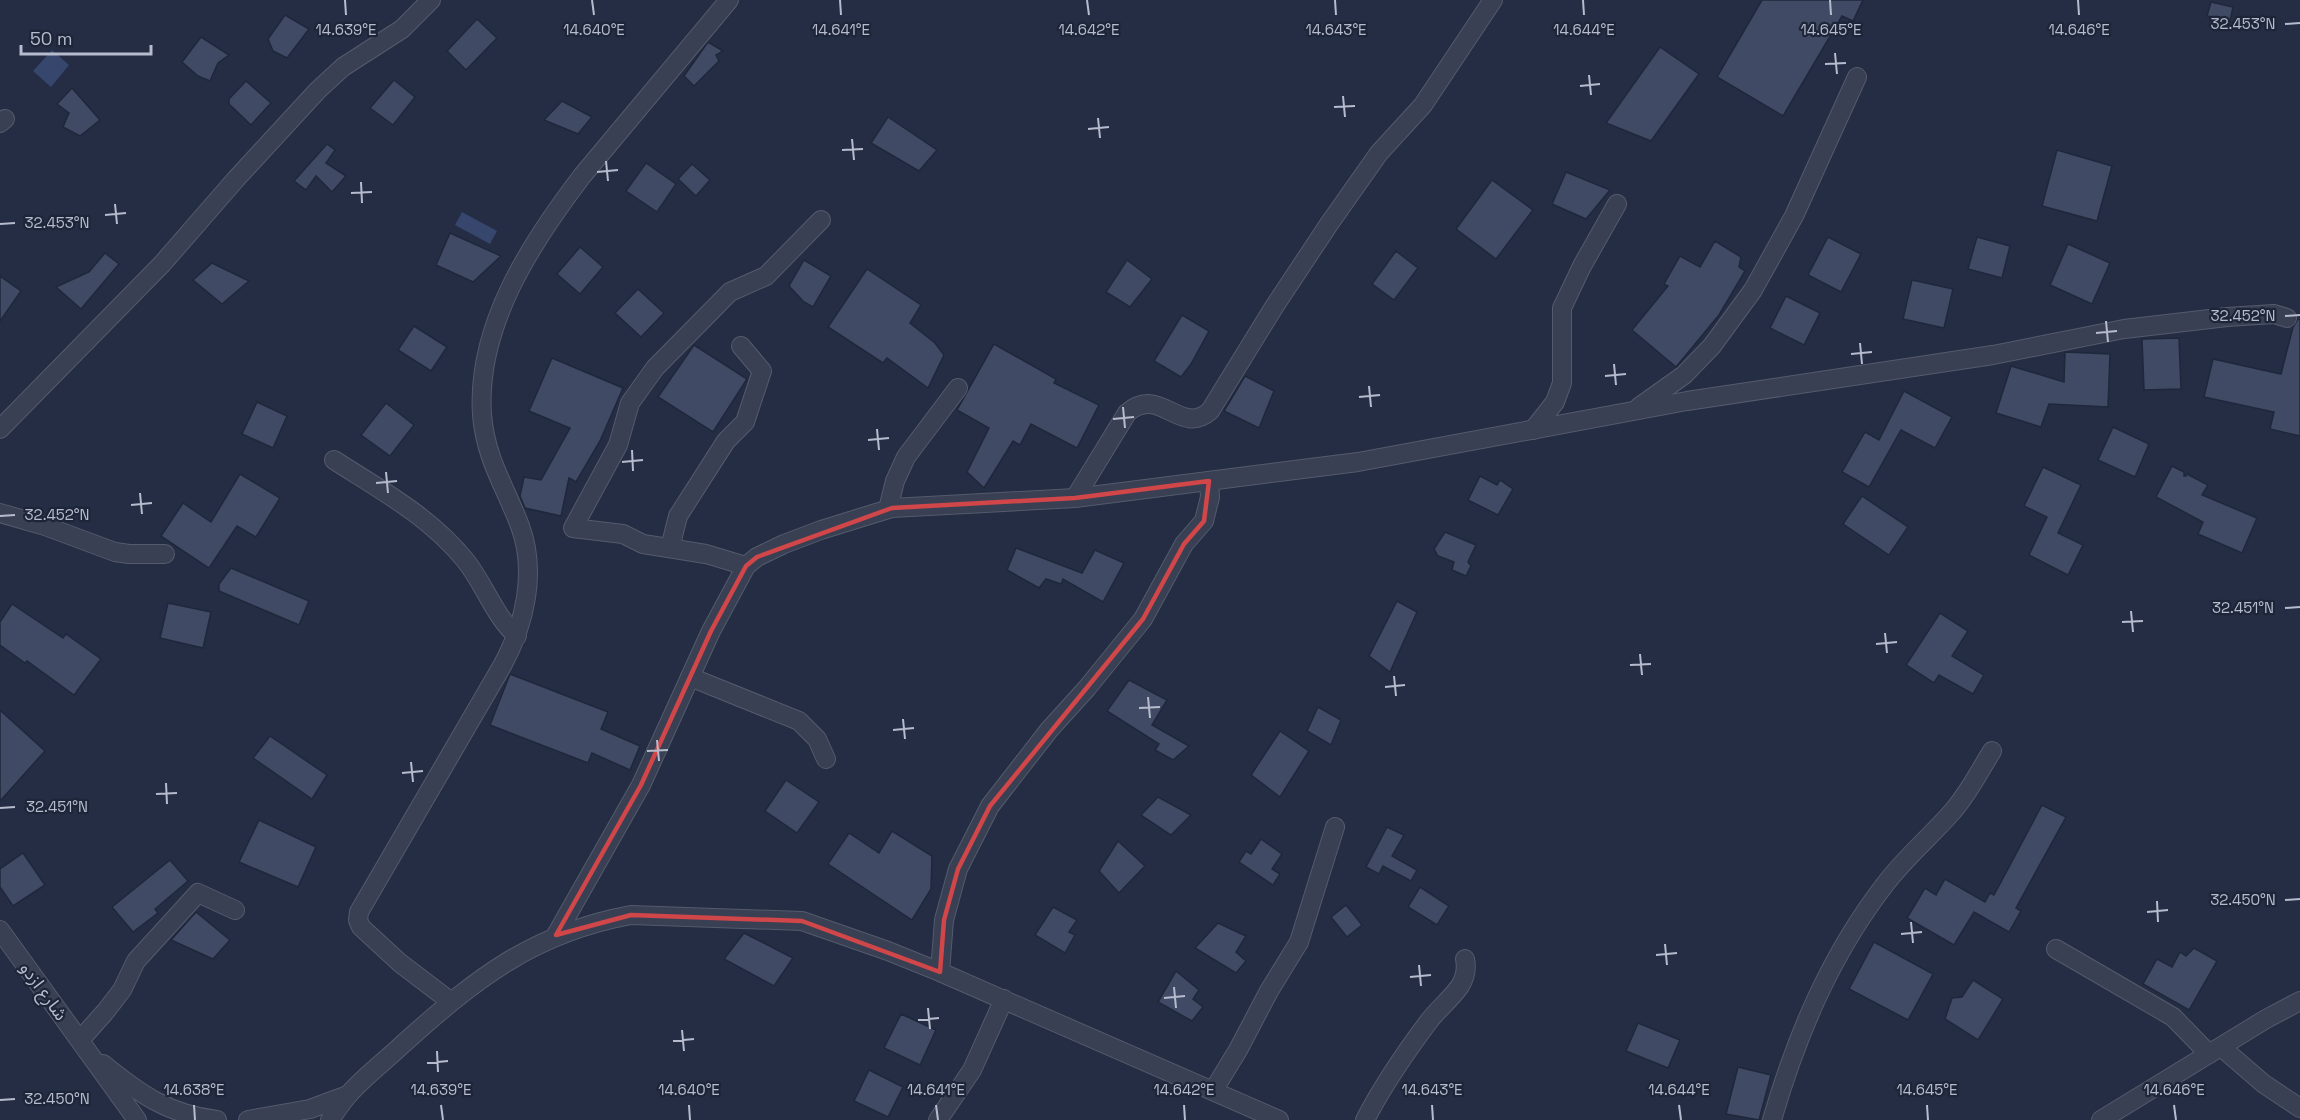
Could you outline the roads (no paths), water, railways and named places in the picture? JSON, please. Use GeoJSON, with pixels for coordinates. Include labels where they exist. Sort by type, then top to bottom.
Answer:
{"type":"FeatureCollection","features":[{"type":"Feature","properties":{"kind":"street"},"geometry":{"type":"LineString","coordinates":[[0,429],[162,264],[318,90],[343,67],[402,29],[430,0]]}},
{"type":"Feature","properties":{"kind":"street"},"geometry":{"type":"LineString","coordinates":[[450,1001],[400,963],[361,927],[358,920],[359,912],[502,666],[517,636],[528,587],[529,568],[520,525],[495,471],[487,442],[482,388],[487,354],[497,320],[516,279],[560,206],[582,176],[729,0]]}},
{"type":"Feature","properties":{"kind":"street"},"geometry":{"type":"LineString","coordinates":[[1075,498],[1127,413],[1136,405],[1148,403],[1189,419],[1202,418],[1210,411],[1274,307],[1329,224],[1379,153],[1423,105],[1493,0]]}},
{"type":"Feature","properties":{"kind":"street"},"geometry":{"type":"LineString","coordinates":[[1633,411],[1684,375],[1705,354],[1753,290],[1794,216],[1857,77]]}},
{"type":"Feature","properties":{"kind":"street"},"geometry":{"type":"LineString","coordinates":[[1533,430],[1555,402],[1562,383],[1562,308],[1582,266],[1617,204]]}},
{"type":"Feature","properties":{"kind":"street"},"geometry":{"type":"LineString","coordinates":[[746,566],[706,554],[643,544],[623,534],[573,528],[618,445],[630,403],[655,368],[730,292],[766,276],[821,220]]}},
{"type":"Feature","properties":{"kind":"street"},"geometry":{"type":"LineString","coordinates":[[556,935],[641,785],[711,631],[746,566],[757,557],[784,544],[821,530],[888,509],[1075,498],[1358,462],[1633,411],[1993,355],[2124,329],[2227,317],[2274,314],[2287,318]]}},
{"type":"Feature","properties":{"kind":"street"},"geometry":{"type":"LineString","coordinates":[[670,548],[678,516],[726,441],[745,422],[762,371],[741,346]]}},
{"type":"Feature","properties":{"kind":"street"},"geometry":{"type":"LineString","coordinates":[[888,509],[895,481],[906,457],[958,388]]}},
{"type":"Feature","properties":{"kind":"street"},"geometry":{"type":"LineString","coordinates":[[334,460],[393,496],[433,526],[467,562],[504,622],[517,636]]}},
{"type":"Feature","properties":{"kind":"street"},"geometry":{"type":"LineString","coordinates":[[940,972],[944,920],[958,869],[990,806],[1049,730],[1087,688],[1143,619],[1184,544],[1204,521],[1210,497],[1209,481]]}},
{"type":"Feature","properties":{"kind":"street"},"geometry":{"type":"LineString","coordinates":[[0,513],[45,526],[115,552],[143,555],[165,554]]}},
{"type":"Feature","properties":{"kind":"street"},"geometry":{"type":"LineString","coordinates":[[690,677],[800,722],[817,739],[826,759]]}},
{"type":"Feature","properties":{"kind":"street"},"geometry":{"type":"LineString","coordinates":[[1772,1120],[1804,1027],[1835,960],[1858,921],[1887,881],[1952,812],[1970,788],[1992,751]]}},
{"type":"Feature","properties":{"kind":"street"},"geometry":{"type":"LineString","coordinates":[[1213,1091],[1299,942],[1335,827]]}},
{"type":"Feature","properties":{"kind":"street"},"geometry":{"type":"LineString","coordinates":[[217,1120],[180,1112],[144,1096],[84,1046],[122,990],[136,961],[198,893],[235,910]]}},
{"type":"Feature","properties":{"kind":"street"},"geometry":{"type":"LineString","coordinates":[[330,1120],[348,1095],[450,1001],[501,965],[556,935],[607,919],[632,915],[802,921],[940,972],[1279,1120]]}},
{"type":"Feature","properties":{"kind":"street","name":"شارع ازدو"},"geometry":{"type":"LineString","coordinates":[[0,930],[137,1120]]}},
{"type":"Feature","properties":{"kind":"street"},"geometry":{"type":"LineString","coordinates":[[2056,949],[2173,1017],[2215,1050],[2300,1108]]}},
{"type":"Feature","properties":{"kind":"street"},"geometry":{"type":"LineString","coordinates":[[1365,1120],[1402,1058],[1430,1019],[1460,986],[1465,975],[1465,959]]}},
{"type":"Feature","properties":{"kind":"street"},"geometry":{"type":"LineString","coordinates":[[938,1120],[972,1070],[1004,999]]}},
{"type":"Feature","properties":{"kind":"street"},"geometry":{"type":"LineString","coordinates":[[2101,1120],[2300,1001]]}},
{"type":"Feature","properties":{"kind":"street"},"geometry":{"type":"LineString","coordinates":[[248,1120],[310,1109],[348,1095]]}},
{"type":"Feature","properties":{"kind":"water"},"geometry":{"type":"Polygon","coordinates":[[[52,50],[69,65],[51,87],[33,71],[52,50]]]}},
{"type":"Feature","properties":{"kind":"water"},"geometry":{"type":"Polygon","coordinates":[[[462,212],[497,231],[490,244],[455,225],[462,212]]]}}]}
